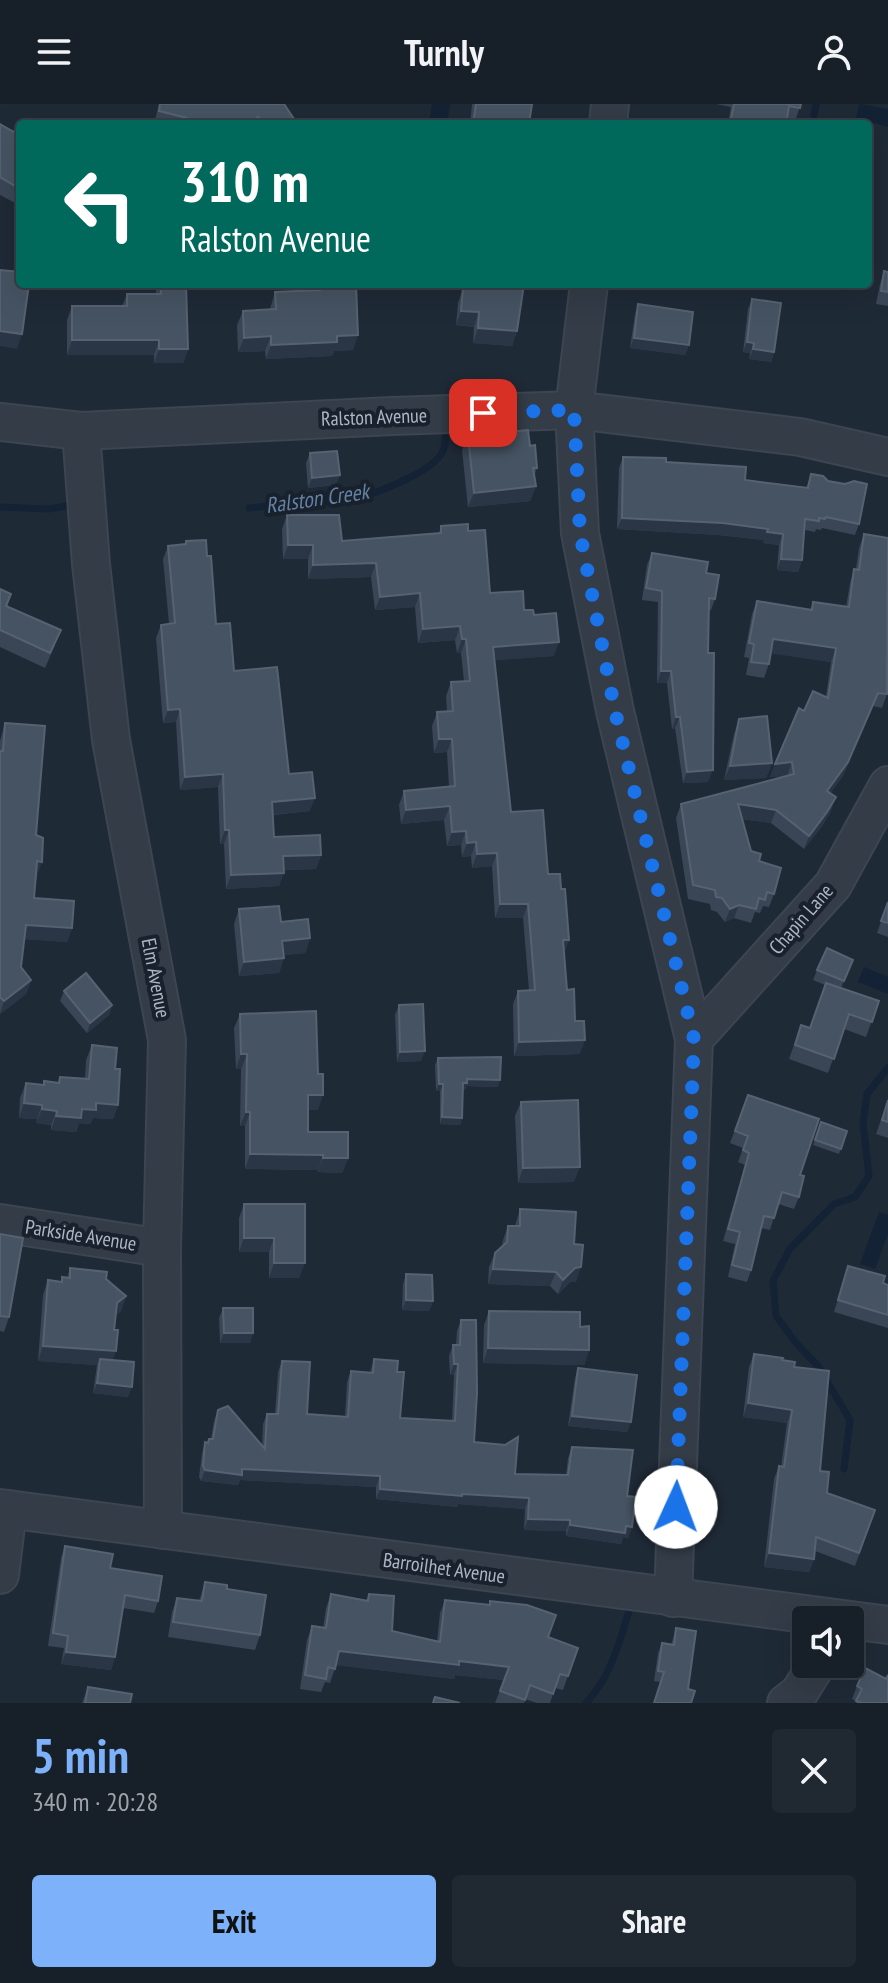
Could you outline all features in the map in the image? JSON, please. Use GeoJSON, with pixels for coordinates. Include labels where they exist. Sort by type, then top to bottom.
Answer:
{"type":"FeatureCollection","features":[{"type":"Feature","properties":{"kind":"street"},"geometry":{"type":"LineString","coordinates":[[589,288],[574,410],[583,548],[615,711],[694,1039],[673,1598]]}},
{"type":"Feature","properties":{"kind":"street","name":"Ralston Avenue"},"geometry":{"type":"LineString","coordinates":[[0,422],[81,431],[574,410],[800,437],[888,457]]}},
{"type":"Feature","properties":{"kind":"street","name":"Elm Avenue"},"geometry":{"type":"LineString","coordinates":[[81,431],[91,564],[111,740],[167,1040],[162,1248],[163,1530]]}},
{"type":"Feature","properties":{"kind":"street","name":"Chapin Lane"},"geometry":{"type":"LineString","coordinates":[[694,1039],[833,885],[888,785]]}},
{"type":"Feature","properties":{"kind":"street","name":"Parkside Avenue"},"geometry":{"type":"LineString","coordinates":[[0,1223],[162,1248]]}},
{"type":"Feature","properties":{"kind":"street"},"geometry":{"type":"LineString","coordinates":[[0,1575],[4,1508]]}},
{"type":"Feature","properties":{"kind":"street","name":"Barroilhet Avenue"},"geometry":{"type":"LineString","coordinates":[[4,1508],[792,1613]]}},
{"type":"Feature","properties":{"kind":"street","name":"Barroilhet Avenue"},"geometry":{"type":"LineString","coordinates":[[864,1622],[888,1625]]}},
{"type":"Feature","properties":{"kind":"street"},"geometry":{"type":"LineString","coordinates":[[786,1703],[799,1693],[808,1678]]}},
{"type":"Feature","properties":{"kind":"water"},"geometry":{"type":"Polygon","coordinates":[[[432,104],[450,104],[448,120],[430,120],[432,104]]]}},
{"type":"Feature","properties":{"kind":"water"},"geometry":{"type":"Polygon","coordinates":[[[859,104],[888,109],[888,127],[872,120],[856,118],[859,104]]]}},
{"type":"Feature","properties":{"kind":"water"},"geometry":{"type":"Polygon","coordinates":[[[864,967],[888,977],[888,994],[858,982],[864,967]]]}},
{"type":"Feature","properties":{"kind":"water"},"geometry":{"type":"Polygon","coordinates":[[[879,1212],[888,1215],[888,1234],[875,1269],[860,1264],[879,1212]]]}},
{"type":"Feature","properties":{"kind":"building"},"geometry":{"type":"Polygon","coordinates":[[[160,104],[284,104],[295,120],[260,120],[258,117],[254,120],[188,120],[159,111],[160,104]]]}},
{"type":"Feature","properties":{"kind":"building"},"geometry":{"type":"Polygon","coordinates":[[[476,104],[532,104],[530,120],[474,120],[476,104]]]}},
{"type":"Feature","properties":{"kind":"building"},"geometry":{"type":"Polygon","coordinates":[[[734,104],[801,104],[800,108],[789,106],[787,120],[731,120],[734,104]]]}},
{"type":"Feature","properties":{"kind":"building"},"geometry":{"type":"Polygon","coordinates":[[[0,124],[14,132],[16,128],[16,187],[0,177],[0,124]]]}},
{"type":"Feature","properties":{"kind":"building"},"geometry":{"type":"Polygon","coordinates":[[[0,270],[16,272],[16,288],[28,288],[22,334],[0,331],[0,270]]]}},
{"type":"Feature","properties":{"kind":"building"},"geometry":{"type":"Polygon","coordinates":[[[884,271],[888,272],[888,292],[881,291],[884,271]]]}},
{"type":"Feature","properties":{"kind":"building"},"geometry":{"type":"Polygon","coordinates":[[[161,288],[186,288],[188,349],[159,349],[159,340],[72,340],[72,306],[127,306],[127,294],[161,294],[161,288]]]}},
{"type":"Feature","properties":{"kind":"building"},"geometry":{"type":"Polygon","coordinates":[[[356,288],[358,335],[337,336],[337,342],[271,345],[271,336],[244,338],[243,311],[276,309],[275,292],[356,288]]]}},
{"type":"Feature","properties":{"kind":"building"},"geometry":{"type":"Polygon","coordinates":[[[463,288],[523,288],[517,331],[478,328],[479,312],[461,311],[463,288]]]}},
{"type":"Feature","properties":{"kind":"building"},"geometry":{"type":"Polygon","coordinates":[[[752,299],[781,303],[774,352],[753,349],[754,343],[747,342],[752,299]]]}},
{"type":"Feature","properties":{"kind":"building"},"geometry":{"type":"Polygon","coordinates":[[[638,304],[693,312],[689,345],[634,338],[638,304]]]}},
{"type":"Feature","properties":{"kind":"building"},"geometry":{"type":"Polygon","coordinates":[[[528,430],[530,446],[535,445],[537,468],[533,468],[536,486],[474,493],[468,436],[528,430]]]}},
{"type":"Feature","properties":{"kind":"building"},"geometry":{"type":"Polygon","coordinates":[[[337,451],[340,475],[312,478],[310,453],[337,451]]]}},
{"type":"Feature","properties":{"kind":"building"},"geometry":{"type":"Polygon","coordinates":[[[623,457],[666,458],[666,462],[746,467],[745,480],[808,488],[811,474],[823,476],[828,481],[867,484],[859,524],[826,517],[819,518],[819,521],[805,519],[802,560],[781,559],[783,534],[767,532],[768,529],[723,523],[622,518],[623,457]]]}},
{"type":"Feature","properties":{"kind":"building"},"geometry":{"type":"Polygon","coordinates":[[[287,515],[339,515],[342,541],[441,533],[441,526],[468,524],[468,531],[485,530],[490,593],[523,591],[524,610],[533,610],[534,615],[556,613],[559,642],[493,647],[511,812],[543,810],[548,874],[560,874],[561,889],[565,889],[569,940],[563,940],[567,990],[574,989],[575,1021],[584,1021],[585,1040],[519,1042],[518,991],[535,990],[528,904],[500,904],[497,853],[477,854],[476,842],[467,843],[466,831],[452,832],[450,806],[406,810],[404,791],[455,786],[452,739],[439,739],[437,712],[453,711],[451,682],[470,681],[466,639],[462,639],[460,626],[423,629],[420,593],[380,597],[376,563],[313,565],[313,545],[288,545],[287,515]]]}},
{"type":"Feature","properties":{"kind":"building"},"geometry":{"type":"Polygon","coordinates":[[[864,534],[888,538],[887,694],[878,693],[848,762],[827,791],[836,797],[809,836],[776,810],[738,804],[751,851],[761,854],[759,861],[781,868],[774,894],[767,892],[765,900],[759,898],[756,909],[739,905],[730,909],[722,898],[716,897],[715,890],[693,885],[681,804],[794,774],[792,762],[775,764],[799,708],[804,711],[813,691],[828,698],[836,648],[773,639],[769,664],[751,662],[754,644],[749,643],[757,601],[812,610],[813,602],[849,607],[854,569],[859,570],[864,534]]]}},
{"type":"Feature","properties":{"kind":"building"},"geometry":{"type":"Polygon","coordinates":[[[206,540],[207,556],[211,556],[216,624],[230,623],[234,671],[277,667],[289,774],[312,772],[315,798],[272,802],[274,837],[320,835],[321,855],[283,856],[284,873],[231,875],[229,830],[225,830],[223,774],[185,777],[180,709],[168,710],[161,625],[175,623],[168,546],[206,540]]]}},
{"type":"Feature","properties":{"kind":"building"},"geometry":{"type":"Polygon","coordinates":[[[652,553],[708,562],[706,573],[719,575],[715,599],[709,598],[708,653],[714,653],[713,770],[687,772],[671,671],[661,671],[662,591],[646,588],[652,553]]]}},
{"type":"Feature","properties":{"kind":"building"},"geometry":{"type":"Polygon","coordinates":[[[0,589],[11,594],[6,606],[61,630],[50,653],[0,630],[0,589]]]}},
{"type":"Feature","properties":{"kind":"building"},"geometry":{"type":"Polygon","coordinates":[[[767,716],[772,763],[730,766],[739,719],[767,716]]]}},
{"type":"Feature","properties":{"kind":"building"},"geometry":{"type":"Polygon","coordinates":[[[5,723],[45,726],[36,835],[43,838],[42,862],[37,861],[34,898],[74,901],[72,928],[26,925],[21,967],[31,980],[4,1001],[0,997],[0,751],[3,751],[5,723]]]}},
{"type":"Feature","properties":{"kind":"building"},"geometry":{"type":"Polygon","coordinates":[[[888,902],[888,923],[881,921],[888,902]]]}},
{"type":"Feature","properties":{"kind":"building"},"geometry":{"type":"Polygon","coordinates":[[[279,906],[281,922],[308,919],[310,938],[282,941],[284,958],[244,962],[239,909],[279,906]]]}},
{"type":"Feature","properties":{"kind":"building"},"geometry":{"type":"Polygon","coordinates":[[[827,948],[853,960],[844,981],[817,970],[827,948]]]}},
{"type":"Feature","properties":{"kind":"building"},"geometry":{"type":"Polygon","coordinates":[[[86,973],[112,1005],[90,1023],[64,991],[86,973]]]}},
{"type":"Feature","properties":{"kind":"building"},"geometry":{"type":"Polygon","coordinates":[[[826,983],[879,1001],[872,1022],[849,1014],[834,1059],[795,1045],[801,1025],[810,1028],[826,983]]]}},
{"type":"Feature","properties":{"kind":"building"},"geometry":{"type":"Polygon","coordinates":[[[423,1004],[425,1051],[400,1052],[399,1005],[423,1004]]]}},
{"type":"Feature","properties":{"kind":"building"},"geometry":{"type":"Polygon","coordinates":[[[316,1011],[318,1074],[323,1074],[323,1095],[308,1095],[308,1132],[348,1132],[348,1158],[250,1154],[250,1112],[246,1112],[247,1054],[241,1054],[240,1014],[316,1011]]]}},
{"type":"Feature","properties":{"kind":"building"},"geometry":{"type":"Polygon","coordinates":[[[92,1045],[117,1048],[115,1069],[120,1069],[118,1105],[96,1103],[96,1110],[82,1109],[81,1118],[56,1116],[57,1111],[24,1103],[26,1083],[59,1083],[60,1077],[89,1079],[92,1045]]]}},
{"type":"Feature","properties":{"kind":"building"},"geometry":{"type":"Polygon","coordinates":[[[501,1057],[500,1080],[467,1079],[467,1083],[463,1083],[462,1118],[442,1117],[443,1084],[439,1084],[438,1058],[501,1057]]]}},
{"type":"Feature","properties":{"kind":"building"},"geometry":{"type":"Polygon","coordinates":[[[748,1095],[819,1119],[800,1175],[804,1176],[799,1197],[782,1192],[774,1218],[764,1216],[751,1270],[732,1265],[740,1232],[728,1229],[749,1153],[743,1150],[748,1136],[735,1131],[748,1095]]]}},
{"type":"Feature","properties":{"kind":"building"},"geometry":{"type":"Polygon","coordinates":[[[578,1100],[580,1167],[523,1168],[521,1102],[578,1100]]]}},
{"type":"Feature","properties":{"kind":"building"},"geometry":{"type":"Polygon","coordinates":[[[888,1100],[888,1122],[882,1120],[888,1100]]]}},
{"type":"Feature","properties":{"kind":"building"},"geometry":{"type":"Polygon","coordinates":[[[821,1122],[847,1131],[841,1149],[815,1140],[821,1122]]]}},
{"type":"Feature","properties":{"kind":"building"},"geometry":{"type":"Polygon","coordinates":[[[244,1204],[305,1204],[305,1263],[274,1263],[274,1238],[244,1238],[244,1204]]]}},
{"type":"Feature","properties":{"kind":"building"},"geometry":{"type":"Polygon","coordinates":[[[520,1209],[576,1212],[574,1244],[583,1245],[581,1267],[575,1268],[563,1280],[556,1272],[493,1269],[495,1253],[507,1242],[508,1226],[520,1226],[520,1209]]]}},
{"type":"Feature","properties":{"kind":"building"},"geometry":{"type":"Polygon","coordinates":[[[0,1234],[23,1238],[9,1317],[0,1316],[0,1234]]]}},
{"type":"Feature","properties":{"kind":"building"},"geometry":{"type":"Polygon","coordinates":[[[848,1266],[885,1276],[883,1283],[888,1285],[888,1315],[838,1300],[848,1266]]]}},
{"type":"Feature","properties":{"kind":"building"},"geometry":{"type":"Polygon","coordinates":[[[70,1268],[107,1272],[106,1279],[126,1296],[117,1303],[114,1330],[118,1330],[116,1351],[43,1346],[48,1280],[62,1282],[62,1277],[70,1278],[70,1268]]]}},
{"type":"Feature","properties":{"kind":"building"},"geometry":{"type":"Polygon","coordinates":[[[406,1274],[432,1275],[433,1301],[406,1300],[406,1274]]]}},
{"type":"Feature","properties":{"kind":"building"},"geometry":{"type":"Polygon","coordinates":[[[223,1308],[253,1308],[253,1333],[224,1333],[223,1308]]]}},
{"type":"Feature","properties":{"kind":"building"},"geometry":{"type":"Polygon","coordinates":[[[489,1311],[580,1312],[580,1327],[589,1326],[589,1350],[488,1348],[489,1311]]]}},
{"type":"Feature","properties":{"kind":"building"},"geometry":{"type":"Polygon","coordinates":[[[461,1320],[476,1320],[474,1442],[505,1445],[518,1437],[515,1474],[568,1475],[572,1447],[633,1450],[627,1496],[636,1497],[632,1527],[626,1526],[625,1533],[570,1525],[570,1520],[528,1519],[529,1498],[380,1489],[380,1476],[242,1469],[242,1475],[205,1470],[205,1442],[213,1439],[218,1410],[228,1406],[265,1449],[267,1414],[278,1414],[282,1361],[310,1362],[307,1414],[348,1417],[351,1371],[373,1373],[374,1359],[398,1361],[397,1372],[404,1372],[400,1418],[455,1421],[458,1364],[454,1364],[453,1345],[460,1345],[461,1320]]]}},
{"type":"Feature","properties":{"kind":"building"},"geometry":{"type":"Polygon","coordinates":[[[754,1354],[783,1358],[795,1362],[794,1367],[829,1371],[820,1471],[829,1472],[827,1493],[875,1510],[859,1553],[816,1537],[814,1559],[769,1553],[779,1466],[784,1467],[792,1410],[748,1403],[754,1354]]]}},
{"type":"Feature","properties":{"kind":"building"},"geometry":{"type":"Polygon","coordinates":[[[100,1359],[134,1362],[132,1387],[97,1383],[100,1359]]]}},
{"type":"Feature","properties":{"kind":"building"},"geometry":{"type":"Polygon","coordinates":[[[578,1368],[637,1375],[631,1422],[572,1416],[578,1368]]]}},
{"type":"Feature","properties":{"kind":"building"},"geometry":{"type":"Polygon","coordinates":[[[65,1546],[113,1554],[110,1568],[162,1576],[158,1601],[125,1595],[115,1657],[66,1652],[68,1636],[53,1633],[65,1546]]]}},
{"type":"Feature","properties":{"kind":"building"},"geometry":{"type":"Polygon","coordinates":[[[205,1582],[266,1595],[260,1635],[173,1622],[177,1598],[202,1601],[205,1582]]]}},
{"type":"Feature","properties":{"kind":"building"},"geometry":{"type":"Polygon","coordinates":[[[331,1594],[368,1601],[369,1594],[394,1596],[392,1631],[440,1642],[445,1600],[527,1605],[556,1615],[548,1637],[578,1648],[568,1676],[560,1674],[553,1694],[530,1685],[525,1700],[500,1691],[509,1667],[459,1661],[459,1665],[339,1651],[335,1669],[328,1667],[326,1679],[305,1675],[312,1626],[326,1628],[331,1594]]]}},
{"type":"Feature","properties":{"kind":"building"},"geometry":{"type":"Polygon","coordinates":[[[676,1628],[696,1631],[688,1689],[695,1691],[691,1703],[654,1703],[664,1672],[658,1671],[662,1643],[674,1645],[676,1628]]]}},
{"type":"Feature","properties":{"kind":"building"},"geometry":{"type":"Polygon","coordinates":[[[865,1668],[886,1679],[888,1675],[888,1703],[856,1701],[862,1689],[857,1686],[861,1678],[864,1678],[865,1668]]]}},
{"type":"Feature","properties":{"kind":"building"},"geometry":{"type":"Polygon","coordinates":[[[88,1687],[132,1694],[130,1703],[85,1703],[88,1687]]]}},
{"type":"Feature","properties":{"kind":"building"},"geometry":{"type":"Polygon","coordinates":[[[435,1697],[460,1703],[433,1703],[435,1697]]]}},
{"type":"Feature","properties":{"kind":"waterway","name":"Ralston Creek"},"geometry":{"type":"LineString","coordinates":[[814,115],[816,104]]}},
{"type":"Feature","properties":{"kind":"waterway","name":"Ralston Creek"},"geometry":{"type":"LineString","coordinates":[[249,508],[362,496],[392,486],[415,475],[440,456],[445,442],[444,426]]}},
{"type":"Feature","properties":{"kind":"waterway","name":"Ralston Creek"},"geometry":{"type":"LineString","coordinates":[[0,507],[48,509],[67,506]]}},
{"type":"Feature","properties":{"kind":"waterway"},"geometry":{"type":"LineString","coordinates":[[844,1469],[850,1420],[818,1366],[776,1316],[773,1281],[789,1250],[834,1204],[855,1197],[869,1176],[863,1123],[867,1094],[888,1068]]}},
{"type":"Feature","properties":{"kind":"waterway"},"geometry":{"type":"LineString","coordinates":[[586,1703],[608,1672],[629,1611]]}},
{"type":"Feature","properties":{"kind":"route"},"geometry":{"type":"LineString","coordinates":[[483,413],[574,410],[580,533],[615,711],[694,1039],[676,1507]]}}]}
